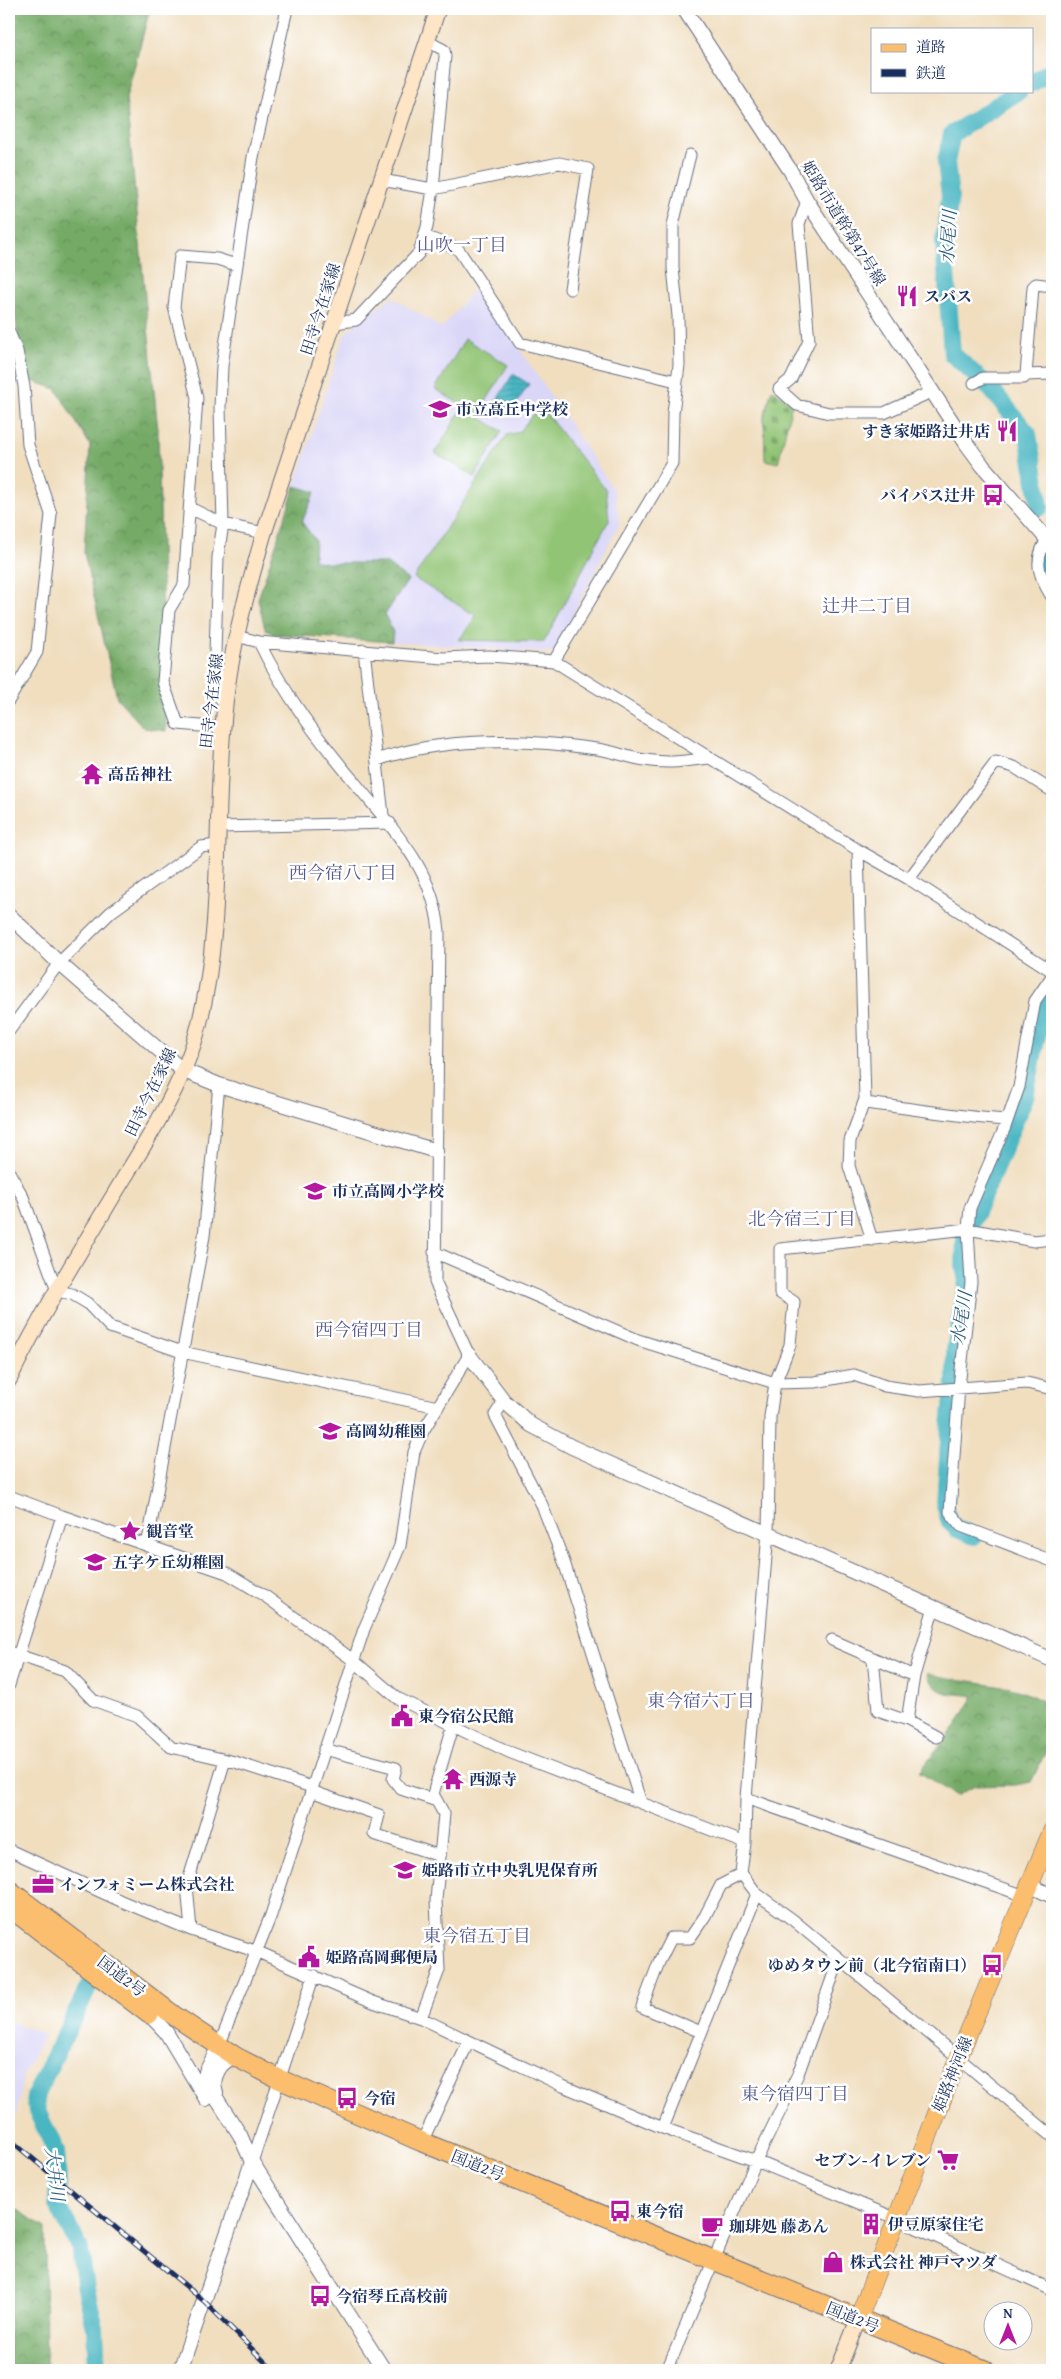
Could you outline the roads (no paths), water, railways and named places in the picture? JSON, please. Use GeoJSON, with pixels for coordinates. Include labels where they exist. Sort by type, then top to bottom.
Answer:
{"type":"FeatureCollection","features":[{"type":"Feature","properties":{"kind":"highway","name":"国道2号"},"geometry":{"type":"LineString","coordinates":[[9,1890],[176,2017],[236,2057],[279,2079],[422,2142],[985,2370]]}},
{"type":"Feature","properties":{"kind":"highway","name":"国道2号"},"geometry":{"type":"LineString","coordinates":[[9,1907],[150,2014]]}},
{"type":"Feature","properties":{"kind":"main road","name":"田寺今在家線"},"geometry":{"type":"LineString","coordinates":[[9,1380],[57,1291],[154,1129],[182,1070],[198,1027],[209,972],[225,703],[237,636],[264,533],[438,9]]}},
{"type":"Feature","properties":{"kind":"main road","name":"姫路神河線"},"geometry":{"type":"LineString","coordinates":[[858,2320],[895,2218],[958,2058],[1052,1831]]}},
{"type":"Feature","properties":{"kind":"main road"},"geometry":{"type":"LineString","coordinates":[[838,2370],[858,2320]]}},
{"type":"Feature","properties":{"kind":"street"},"geometry":{"type":"LineString","coordinates":[[225,703],[218,696],[215,653],[218,557],[223,524],[220,406],[225,332],[253,157],[287,9]]}},
{"type":"Feature","properties":{"kind":"street","name":"姫路市道幹第47号線"},"geometry":{"type":"LineString","coordinates":[[684,9],[790,170],[807,201],[931,392],[983,466],[1050,539]]}},
{"type":"Feature","properties":{"kind":"street"},"geometry":{"type":"LineString","coordinates":[[335,322],[356,320],[419,253],[433,189],[445,56],[444,50],[427,41]]}},
{"type":"Feature","properties":{"kind":"street"},"geometry":{"type":"LineString","coordinates":[[554,661],[672,463],[676,381],[679,365],[678,316],[672,268],[673,225],[690,155]]}},
{"type":"Feature","properties":{"kind":"street"},"geometry":{"type":"LineString","coordinates":[[381,180],[433,189],[559,163],[588,169],[570,289]]}},
{"type":"Feature","properties":{"kind":"street"},"geometry":{"type":"LineString","coordinates":[[807,201],[799,224],[809,341],[791,379],[779,389],[797,404],[829,413],[884,413],[931,392]]}},
{"type":"Feature","properties":{"kind":"street"},"geometry":{"type":"LineString","coordinates":[[424,236],[458,250],[520,343],[676,381]]}},
{"type":"Feature","properties":{"kind":"street"},"geometry":{"type":"LineString","coordinates":[[223,728],[178,724],[163,682],[169,610],[184,585],[196,398],[174,307],[180,256],[217,259],[236,265]]}},
{"type":"Feature","properties":{"kind":"street"},"geometry":{"type":"LineString","coordinates":[[1026,375],[1033,287],[1036,284],[1052,286]]}},
{"type":"Feature","properties":{"kind":"street"},"geometry":{"type":"LineString","coordinates":[[9,332],[18,351],[24,386],[28,445],[51,514],[37,652],[9,700]]}},
{"type":"Feature","properties":{"kind":"street"},"geometry":{"type":"LineString","coordinates":[[977,381],[1052,374]]}},
{"type":"Feature","properties":{"kind":"street"},"geometry":{"type":"LineString","coordinates":[[190,508],[223,524],[264,533]]}},
{"type":"Feature","properties":{"kind":"street"},"geometry":{"type":"LineString","coordinates":[[1050,539],[1039,554],[1038,562],[1042,582],[1052,597]]}},
{"type":"Feature","properties":{"kind":"street"},"geometry":{"type":"LineString","coordinates":[[237,636],[259,642],[443,658],[489,656],[554,661],[858,850],[909,879],[1052,971]]}},
{"type":"Feature","properties":{"kind":"street"},"geometry":{"type":"LineString","coordinates":[[259,642],[276,677],[296,707],[414,857],[427,884],[437,914],[439,931],[435,1282],[469,1355],[504,1401],[531,1425],[572,1447],[1052,1660]]}},
{"type":"Feature","properties":{"kind":"street"},"geometry":{"type":"LineString","coordinates":[[364,650],[386,819]]}},
{"type":"Feature","properties":{"kind":"street"},"geometry":{"type":"LineString","coordinates":[[377,760],[412,749],[532,741],[600,749],[645,760],[677,762],[710,758]]}},
{"type":"Feature","properties":{"kind":"street"},"geometry":{"type":"LineString","coordinates":[[909,879],[996,762],[1014,768],[1052,791]]}},
{"type":"Feature","properties":{"kind":"street"},"geometry":{"type":"LineString","coordinates":[[218,827],[386,819]]}},
{"type":"Feature","properties":{"kind":"street"},"geometry":{"type":"LineString","coordinates":[[9,1031],[59,963],[111,912],[201,847],[217,845]]}},
{"type":"Feature","properties":{"kind":"street"},"geometry":{"type":"LineString","coordinates":[[858,850],[864,1103],[850,1141],[849,1166],[872,1240]]}},
{"type":"Feature","properties":{"kind":"street"},"geometry":{"type":"LineString","coordinates":[[9,915],[59,963],[182,1070],[219,1085],[436,1151]]}},
{"type":"Feature","properties":{"kind":"street"},"geometry":{"type":"LineString","coordinates":[[1052,976],[1035,1001],[1019,1087],[970,1208],[968,1229],[971,1282],[954,1388],[950,1512],[961,1526],[1052,1561]]}},
{"type":"Feature","properties":{"kind":"street"},"geometry":{"type":"LineString","coordinates":[[147,1546],[204,1236],[219,1085]]}},
{"type":"Feature","properties":{"kind":"street"},"geometry":{"type":"LineString","coordinates":[[864,1103],[921,1109],[962,1117],[1007,1120]]}},
{"type":"Feature","properties":{"kind":"street"},"geometry":{"type":"LineString","coordinates":[[9,1172],[23,1197],[57,1291],[72,1294],[87,1303],[110,1327],[182,1352],[438,1407]]}},
{"type":"Feature","properties":{"kind":"street"},"geometry":{"type":"LineString","coordinates":[[1052,1238],[1034,1241],[968,1229],[780,1250],[780,1293],[794,1302],[790,1345],[775,1383],[770,1417],[768,1533],[746,1798],[746,1843],[742,1874],[756,1894],[794,1920],[1052,2136]]}},
{"type":"Feature","properties":{"kind":"street"},"geometry":{"type":"LineString","coordinates":[[434,1252],[638,1340],[775,1383],[815,1382],[854,1375],[885,1386],[919,1391],[1027,1383],[1052,1389]]}},
{"type":"Feature","properties":{"kind":"street"},"geometry":{"type":"LineString","coordinates":[[384,2370],[252,2162],[240,2135],[207,2086],[206,2077],[208,2065],[219,2046],[258,1952],[353,1660],[400,1546],[414,1452],[422,1433],[469,1355]]}},
{"type":"Feature","properties":{"kind":"street"},"geometry":{"type":"LineString","coordinates":[[504,1401],[495,1415],[542,1505],[564,1562],[641,1803]]}},
{"type":"Feature","properties":{"kind":"street"},"geometry":{"type":"LineString","coordinates":[[9,1496],[227,1573],[265,1596],[353,1660],[397,1698],[509,1752],[746,1843]]}},
{"type":"Feature","properties":{"kind":"street"},"geometry":{"type":"LineString","coordinates":[[9,1685],[13,1654],[62,1516]]}},
{"type":"Feature","properties":{"kind":"street"},"geometry":{"type":"LineString","coordinates":[[907,1721],[914,1676],[934,1607]]}},
{"type":"Feature","properties":{"kind":"street"},"geometry":{"type":"LineString","coordinates":[[832,1640],[914,1676]]}},
{"type":"Feature","properties":{"kind":"street"},"geometry":{"type":"LineString","coordinates":[[13,1654],[65,1671],[93,1700],[137,1716],[171,1747],[225,1760],[312,1789],[379,1815],[374,1834],[440,1856]]}},
{"type":"Feature","properties":{"kind":"street"},"geometry":{"type":"LineString","coordinates":[[873,1658],[878,1711],[907,1721],[936,1737]]}},
{"type":"Feature","properties":{"kind":"street"},"geometry":{"type":"LineString","coordinates":[[421,2018],[439,1970],[436,1900],[444,1814],[433,1794],[453,1726]]}},
{"type":"Feature","properties":{"kind":"street"},"geometry":{"type":"LineString","coordinates":[[324,1749],[396,1768],[393,1779],[401,1789],[437,1801]]}},
{"type":"Feature","properties":{"kind":"street"},"geometry":{"type":"LineString","coordinates":[[191,1930],[187,1885],[213,1794],[225,1760]]}},
{"type":"Feature","properties":{"kind":"street"},"geometry":{"type":"LineString","coordinates":[[746,1798],[1027,1891],[1052,1896]]}},
{"type":"Feature","properties":{"kind":"street"},"geometry":{"type":"LineString","coordinates":[[9,1850],[121,1902],[191,1930],[258,1952],[373,2002],[421,2018],[563,2086],[662,2128],[756,2161],[895,2218],[1052,2290]]}},
{"type":"Feature","properties":{"kind":"street"},"geometry":{"type":"LineString","coordinates":[[701,2032],[642,2007],[659,1962],[671,1938],[690,1938],[705,1916],[721,1885],[742,1874]]}},
{"type":"Feature","properties":{"kind":"street"},"geometry":{"type":"LineString","coordinates":[[662,2128],[756,1894]]}},
{"type":"Feature","properties":{"kind":"street"},"geometry":{"type":"LineString","coordinates":[[667,2370],[756,2161],[798,2074],[840,1959]]}},
{"type":"Feature","properties":{"kind":"street"},"geometry":{"type":"LineString","coordinates":[[180,2370],[314,1975]]}},
{"type":"Feature","properties":{"kind":"street"},"geometry":{"type":"LineString","coordinates":[[150,2014],[166,2032],[231,2138],[252,2162]]}},
{"type":"Feature","properties":{"kind":"street"},"geometry":{"type":"LineString","coordinates":[[422,2142],[469,2040]]}},
{"type":"Feature","properties":{"kind":"street"},"geometry":{"type":"LineString","coordinates":[[220,2105],[214,2088],[214,2079],[222,2064],[236,2057]]}},
{"type":"Feature","properties":{"kind":"water"},"geometry":{"type":"Polygon","coordinates":[[[513,374],[529,384],[511,412],[495,403],[513,374]]]}},
{"type":"Feature","properties":{"kind":"waterway","name":"水尾川"},"geometry":{"type":"LineString","coordinates":[[1034,82],[1052,70]]}},
{"type":"Feature","properties":{"kind":"waterway","name":"水尾川"},"geometry":{"type":"LineString","coordinates":[[1017,92],[952,134],[946,162],[950,196],[944,242],[952,354],[991,389],[1028,434],[1040,507]]}},
{"type":"Feature","properties":{"kind":"waterway","name":"水尾川"},"geometry":{"type":"LineString","coordinates":[[1044,562],[1052,585]]}},
{"type":"Feature","properties":{"kind":"waterway","name":"水尾川"},"geometry":{"type":"LineString","coordinates":[[974,1536],[957,1529],[950,1522],[945,1505],[955,1381],[955,1351],[967,1281],[964,1267],[965,1238],[1025,1097],[1042,1009],[1052,988]]}},
{"type":"Feature","properties":{"kind":"waterway","name":"大井川"},"geometry":{"type":"LineString","coordinates":[[88,1988],[35,2096],[37,2111],[56,2151],[57,2204],[80,2249],[86,2289],[95,2328],[97,2370]]}},
{"type":"Feature","properties":{"kind":"railway"},"geometry":{"type":"LineString","coordinates":[[9,2139],[204,2301],[273,2370]]}},
{"type":"Feature","properties":{"kind":"place","name":"スバス"},"geometry":{"type":"Point","coordinates":[907,296]}},
{"type":"Feature","properties":{"kind":"place","name":"市立高丘中学校"},"geometry":{"type":"Point","coordinates":[440,409]}},
{"type":"Feature","properties":{"kind":"place","name":"すき家姫路辻井店"},"geometry":{"type":"Point","coordinates":[1007,431]}},
{"type":"Feature","properties":{"kind":"place","name":"バイパス辻井"},"geometry":{"type":"Point","coordinates":[993,495]}},
{"type":"Feature","properties":{"kind":"place","name":"高岳神社"},"geometry":{"type":"Point","coordinates":[92,774]}},
{"type":"Feature","properties":{"kind":"place","name":"市立高岡小学校"},"geometry":{"type":"Point","coordinates":[315,1191]}},
{"type":"Feature","properties":{"kind":"place","name":"高岡幼稚園"},"geometry":{"type":"Point","coordinates":[330,1431]}},
{"type":"Feature","properties":{"kind":"place","name":"観音堂"},"geometry":{"type":"Point","coordinates":[130,1531]}},
{"type":"Feature","properties":{"kind":"place","name":"五字ケ丘幼稚園"},"geometry":{"type":"Point","coordinates":[95,1562]}},
{"type":"Feature","properties":{"kind":"place","name":"東今宿公民館"},"geometry":{"type":"Point","coordinates":[402,1716]}},
{"type":"Feature","properties":{"kind":"place","name":"西源寺"},"geometry":{"type":"Point","coordinates":[453,1779]}},
{"type":"Feature","properties":{"kind":"place","name":"姫路市立中央乳児保育所"},"geometry":{"type":"Point","coordinates":[405,1870]}},
{"type":"Feature","properties":{"kind":"place","name":"インフォミーム株式会社"},"geometry":{"type":"Point","coordinates":[43,1884]}},
{"type":"Feature","properties":{"kind":"place","name":"姫路高岡郵便局"},"geometry":{"type":"Point","coordinates":[309,1957]}},
{"type":"Feature","properties":{"kind":"place","name":"ゆめタウン前（北今宿南口）"},"geometry":{"type":"Point","coordinates":[992,1965]}},
{"type":"Feature","properties":{"kind":"place","name":"今宿"},"geometry":{"type":"Point","coordinates":[347,2098]}},
{"type":"Feature","properties":{"kind":"place","name":"セブン-イレブン"},"geometry":{"type":"Point","coordinates":[948,2160]}},
{"type":"Feature","properties":{"kind":"place","name":"東今宿"},"geometry":{"type":"Point","coordinates":[620,2211]}},
{"type":"Feature","properties":{"kind":"place","name":"伊豆原家住宅"},"geometry":{"type":"Point","coordinates":[871,2224]}},
{"type":"Feature","properties":{"kind":"place","name":"珈琲処 藤あん"},"geometry":{"type":"Point","coordinates":[712,2226]}},
{"type":"Feature","properties":{"kind":"place","name":"株式会社 神戸マツダ"},"geometry":{"type":"Point","coordinates":[833,2262]}},
{"type":"Feature","properties":{"kind":"place","name":"今宿琴丘高校前"},"geometry":{"type":"Point","coordinates":[320,2296]}},
{"type":"Feature","properties":{"kind":"district","name":"山吹一丁目"},"geometry":{"type":"Point","coordinates":[462,244]}},
{"type":"Feature","properties":{"kind":"district","name":"辻井二丁目"},"geometry":{"type":"Point","coordinates":[867,605]}},
{"type":"Feature","properties":{"kind":"district","name":"西今宿八丁目"},"geometry":{"type":"Point","coordinates":[343,872]}},
{"type":"Feature","properties":{"kind":"district","name":"北今宿三丁目"},"geometry":{"type":"Point","coordinates":[802,1218]}},
{"type":"Feature","properties":{"kind":"district","name":"西今宿四丁目"},"geometry":{"type":"Point","coordinates":[369,1329]}},
{"type":"Feature","properties":{"kind":"district","name":"東今宿六丁目"},"geometry":{"type":"Point","coordinates":[701,1700]}},
{"type":"Feature","properties":{"kind":"district","name":"東今宿五丁目"},"geometry":{"type":"Point","coordinates":[477,1935]}},
{"type":"Feature","properties":{"kind":"district","name":"東今宿四丁目"},"geometry":{"type":"Point","coordinates":[795,2093]}}]}
